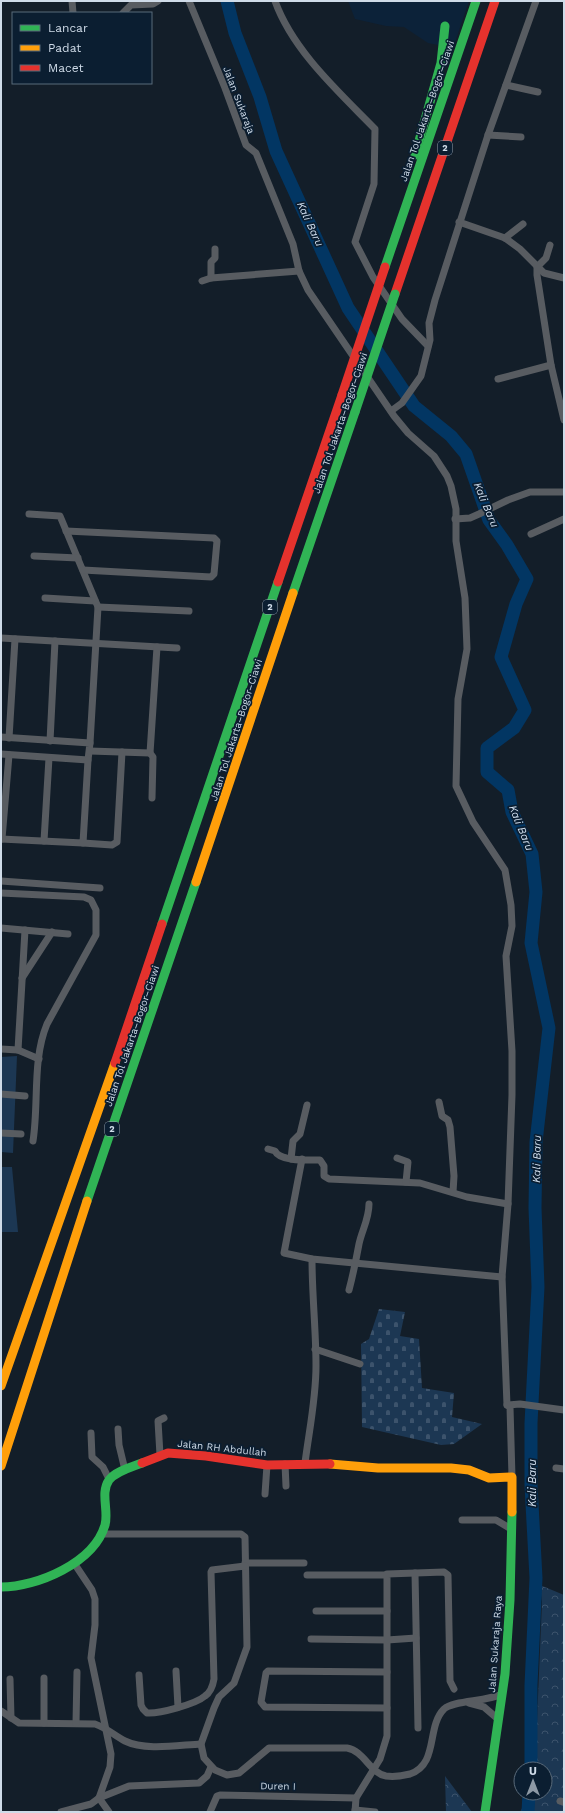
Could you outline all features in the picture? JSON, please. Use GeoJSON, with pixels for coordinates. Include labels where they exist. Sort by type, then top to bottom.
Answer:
{"type":"FeatureCollection","features":[{"type":"Feature","properties":{"kind":"main road","name":"Jalan Tol Jakarta–Bogor–Ciawi"},"geometry":{"type":"LineString","coordinates":[[1,1466],[69,1255],[217,824],[495,1]]}},
{"type":"Feature","properties":{"kind":"main road","name":"Jalan Tol Jakarta–Bogor–Ciawi"},"geometry":{"type":"LineString","coordinates":[[1,1386],[97,1115],[199,818],[475,3]]}},
{"type":"Feature","properties":{"kind":"main road"},"geometry":{"type":"LineString","coordinates":[[475,3],[491,13]]}},
{"type":"Feature","properties":{"kind":"main road"},"geometry":{"type":"LineString","coordinates":[[405,210],[414,156],[441,63],[445,26]]}},
{"type":"Feature","properties":{"kind":"main road"},"geometry":{"type":"LineString","coordinates":[[199,818],[217,824]]}},
{"type":"Feature","properties":{"kind":"main road","name":"Jalan RH Abdullah"},"geometry":{"type":"LineString","coordinates":[[109,1480],[125,1470],[160,1455],[168,1454],[206,1456],[267,1465],[305,1464],[378,1468],[451,1468],[469,1470],[489,1478],[512,1477]]}},
{"type":"Feature","properties":{"kind":"main road","name":"Jalan Sukaraja Raya"},"geometry":{"type":"LineString","coordinates":[[485,1812],[502,1694],[509,1611],[512,1477]]}},
{"type":"Feature","properties":{"kind":"main road"},"geometry":{"type":"LineString","coordinates":[[1,1587],[12,1588],[30,1584],[74,1563],[91,1549],[103,1534],[106,1524],[106,1490],[109,1480]]}},
{"type":"Feature","properties":{"kind":"street"},"geometry":{"type":"LineString","coordinates":[[72,1],[73,12]]}},
{"type":"Feature","properties":{"kind":"street"},"geometry":{"type":"LineString","coordinates":[[124,12],[130,5],[153,4],[158,1]]}},
{"type":"Feature","properties":{"kind":"street","name":"Jalan Sukaraja"},"geometry":{"type":"LineString","coordinates":[[189,1],[225,88],[246,145],[256,153],[259,160],[293,244],[299,271],[308,290],[337,336],[408,433],[434,456],[444,471],[451,486],[455,503],[456,541],[465,598],[467,649],[458,699],[456,786],[473,822],[505,870],[511,905],[512,926],[506,956],[512,1051],[508,1204],[502,1277],[507,1406],[510,1407],[512,1477]]}},
{"type":"Feature","properties":{"kind":"street"},"geometry":{"type":"LineString","coordinates":[[275,1],[282,20],[321,74],[375,129],[374,184],[355,242],[373,277],[402,319],[428,346]]}},
{"type":"Feature","properties":{"kind":"street"},"geometry":{"type":"LineString","coordinates":[[391,410],[402,403],[421,376],[430,340],[429,323],[459,222],[488,135],[536,1]]}},
{"type":"Feature","properties":{"kind":"street"},"geometry":{"type":"LineString","coordinates":[[506,84],[538,92]]}},
{"type":"Feature","properties":{"kind":"street"},"geometry":{"type":"LineString","coordinates":[[488,135],[521,137]]}},
{"type":"Feature","properties":{"kind":"street"},"geometry":{"type":"LineString","coordinates":[[459,222],[505,238],[520,249],[544,273],[564,278]]}},
{"type":"Feature","properties":{"kind":"street"},"geometry":{"type":"LineString","coordinates":[[505,238],[523,224]]}},
{"type":"Feature","properties":{"kind":"street"},"geometry":{"type":"LineString","coordinates":[[550,245],[546,258],[537,267],[537,275],[551,366],[564,420]]}},
{"type":"Feature","properties":{"kind":"street"},"geometry":{"type":"LineString","coordinates":[[211,278],[211,262],[215,258],[214,250]]}},
{"type":"Feature","properties":{"kind":"street"},"geometry":{"type":"LineString","coordinates":[[202,281],[211,278],[299,271]]}},
{"type":"Feature","properties":{"kind":"street"},"geometry":{"type":"LineString","coordinates":[[498,379],[551,366]]}},
{"type":"Feature","properties":{"kind":"street"},"geometry":{"type":"LineString","coordinates":[[455,519],[470,518],[508,500],[530,492],[564,492]]}},
{"type":"Feature","properties":{"kind":"street"},"geometry":{"type":"LineString","coordinates":[[29,514],[60,516],[97,604],[90,750],[88,760],[83,843]]}},
{"type":"Feature","properties":{"kind":"street"},"geometry":{"type":"LineString","coordinates":[[531,534],[564,519]]}},
{"type":"Feature","properties":{"kind":"street"},"geometry":{"type":"LineString","coordinates":[[66,531],[214,538],[217,541],[214,574],[211,577],[83,570]]}},
{"type":"Feature","properties":{"kind":"street"},"geometry":{"type":"LineString","coordinates":[[34,556],[78,558]]}},
{"type":"Feature","properties":{"kind":"street"},"geometry":{"type":"LineString","coordinates":[[45,598],[97,604],[189,611]]}},
{"type":"Feature","properties":{"kind":"street"},"geometry":{"type":"LineString","coordinates":[[1,638],[177,648]]}},
{"type":"Feature","properties":{"kind":"street"},"geometry":{"type":"LineString","coordinates":[[9,738],[15,639]]}},
{"type":"Feature","properties":{"kind":"street"},"geometry":{"type":"LineString","coordinates":[[50,740],[55,641]]}},
{"type":"Feature","properties":{"kind":"street"},"geometry":{"type":"LineString","coordinates":[[152,798],[153,757],[150,753],[157,647]]}},
{"type":"Feature","properties":{"kind":"street"},"geometry":{"type":"LineString","coordinates":[[1,737],[90,743]]}},
{"type":"Feature","properties":{"kind":"street"},"geometry":{"type":"LineString","coordinates":[[90,750],[150,753]]}},
{"type":"Feature","properties":{"kind":"street"},"geometry":{"type":"LineString","coordinates":[[88,760],[5,755],[2,839],[112,845],[117,842],[122,752]]}},
{"type":"Feature","properties":{"kind":"street"},"geometry":{"type":"LineString","coordinates":[[44,841],[49,758]]}},
{"type":"Feature","properties":{"kind":"street"},"geometry":{"type":"LineString","coordinates":[[1,881],[100,888]]}},
{"type":"Feature","properties":{"kind":"street"},"geometry":{"type":"LineString","coordinates":[[1,893],[84,897],[91,900],[95,905],[96,935],[47,1024],[41,1042],[33,1140]]}},
{"type":"Feature","properties":{"kind":"street"},"geometry":{"type":"LineString","coordinates":[[1,928],[68,934]]}},
{"type":"Feature","properties":{"kind":"street"},"geometry":{"type":"LineString","coordinates":[[18,1050],[26,930]]}},
{"type":"Feature","properties":{"kind":"street"},"geometry":{"type":"LineString","coordinates":[[22,978],[52,932]]}},
{"type":"Feature","properties":{"kind":"street"},"geometry":{"type":"LineString","coordinates":[[1,1049],[18,1050],[40,1059]]}},
{"type":"Feature","properties":{"kind":"street"},"geometry":{"type":"LineString","coordinates":[[1,1094],[25,1096]]}},
{"type":"Feature","properties":{"kind":"street"},"geometry":{"type":"LineString","coordinates":[[439,1102],[442,1116],[448,1120],[450,1127],[454,1176],[453,1192]]}},
{"type":"Feature","properties":{"kind":"street"},"geometry":{"type":"LineString","coordinates":[[292,1159],[294,1141],[300,1134],[307,1105]]}},
{"type":"Feature","properties":{"kind":"street"},"geometry":{"type":"LineString","coordinates":[[1,1133],[21,1134]]}},
{"type":"Feature","properties":{"kind":"street"},"geometry":{"type":"LineString","coordinates":[[268,1149],[275,1151],[282,1158],[320,1160],[324,1166],[324,1176],[329,1179],[426,1184],[467,1197],[508,1204]]}},
{"type":"Feature","properties":{"kind":"street"},"geometry":{"type":"LineString","coordinates":[[397,1158],[408,1162],[406,1182]]}},
{"type":"Feature","properties":{"kind":"street"},"geometry":{"type":"LineString","coordinates":[[302,1159],[284,1253],[312,1259],[502,1277]]}},
{"type":"Feature","properties":{"kind":"street"},"geometry":{"type":"LineString","coordinates":[[349,1290],[357,1263],[360,1243],[366,1228],[369,1204]]}},
{"type":"Feature","properties":{"kind":"street"},"geometry":{"type":"LineString","coordinates":[[305,1464],[315,1392],[312,1259]]}},
{"type":"Feature","properties":{"kind":"street"},"geometry":{"type":"LineString","coordinates":[[315,1349],[360,1364]]}},
{"type":"Feature","properties":{"kind":"street"},"geometry":{"type":"LineString","coordinates":[[507,1406],[520,1404],[564,1410]]}},
{"type":"Feature","properties":{"kind":"street"},"geometry":{"type":"LineString","coordinates":[[160,1455],[158,1421],[164,1418]]}},
{"type":"Feature","properties":{"kind":"street"},"geometry":{"type":"LineString","coordinates":[[118,1429],[119,1445],[125,1470]]}},
{"type":"Feature","properties":{"kind":"street"},"geometry":{"type":"LineString","coordinates":[[91,1434],[92,1457],[103,1467],[109,1480]]}},
{"type":"Feature","properties":{"kind":"street"},"geometry":{"type":"LineString","coordinates":[[285,1464],[286,1486]]}},
{"type":"Feature","properties":{"kind":"street"},"geometry":{"type":"LineString","coordinates":[[264,1494],[267,1465]]}},
{"type":"Feature","properties":{"kind":"street"},"geometry":{"type":"LineString","coordinates":[[556,1468],[564,1469]]}},
{"type":"Feature","properties":{"kind":"street"},"geometry":{"type":"LineString","coordinates":[[462,1520],[496,1520],[511,1529]]}},
{"type":"Feature","properties":{"kind":"street"},"geometry":{"type":"LineString","coordinates":[[103,1534],[244,1535],[245,1537],[248,1627],[246,1651],[234,1683],[217,1701],[201,1744],[204,1758],[211,1767],[221,1773],[233,1775],[244,1770],[269,1748],[347,1748],[354,1749],[384,1776],[392,1777],[406,1775],[418,1770],[426,1761],[438,1718],[450,1705],[494,1698],[502,1694]]}},
{"type":"Feature","properties":{"kind":"street"},"geometry":{"type":"LineString","coordinates":[[74,1563],[89,1583],[95,1599],[95,1625],[91,1658],[110,1749],[110,1767],[99,1798]]}},
{"type":"Feature","properties":{"kind":"street"},"geometry":{"type":"LineString","coordinates":[[139,1675],[141,1705],[144,1711],[151,1713],[178,1707],[205,1696],[213,1684],[212,1570],[245,1565],[304,1563]]}},
{"type":"Feature","properties":{"kind":"street"},"geometry":{"type":"LineString","coordinates":[[307,1575],[386,1575],[388,1573],[444,1572],[448,1575],[450,1681],[454,1690]]}},
{"type":"Feature","properties":{"kind":"street"},"geometry":{"type":"LineString","coordinates":[[415,1573],[418,1728]]}},
{"type":"Feature","properties":{"kind":"street"},"geometry":{"type":"LineString","coordinates":[[375,1812],[355,1811],[356,1798],[385,1746],[387,1708],[386,1575]]}},
{"type":"Feature","properties":{"kind":"street"},"geometry":{"type":"LineString","coordinates":[[316,1612],[387,1611]]}},
{"type":"Feature","properties":{"kind":"street"},"geometry":{"type":"LineString","coordinates":[[311,1639],[387,1640],[416,1638]]}},
{"type":"Feature","properties":{"kind":"street"},"geometry":{"type":"LineString","coordinates":[[176,1671],[178,1707]]}},
{"type":"Feature","properties":{"kind":"street"},"geometry":{"type":"LineString","coordinates":[[387,1672],[272,1671],[266,1673],[261,1702],[265,1707],[387,1708]]}},
{"type":"Feature","properties":{"kind":"street"},"geometry":{"type":"LineString","coordinates":[[76,1723],[77,1672]]}},
{"type":"Feature","properties":{"kind":"street"},"geometry":{"type":"LineString","coordinates":[[44,1678],[44,1723]]}},
{"type":"Feature","properties":{"kind":"street"},"geometry":{"type":"LineString","coordinates":[[10,1679],[10,1718]]}},
{"type":"Feature","properties":{"kind":"street"},"geometry":{"type":"LineString","coordinates":[[467,1702],[484,1707],[498,1719]]}},
{"type":"Feature","properties":{"kind":"street"},"geometry":{"type":"LineString","coordinates":[[1,1711],[19,1723],[95,1724],[105,1727],[125,1741],[140,1746],[201,1744]]}},
{"type":"Feature","properties":{"kind":"street"},"geometry":{"type":"LineString","coordinates":[[61,1812],[91,1804],[99,1798],[129,1786],[199,1783],[207,1776],[211,1767]]}},
{"type":"Feature","properties":{"kind":"street","name":"Duren I"},"geometry":{"type":"LineString","coordinates":[[210,1812],[217,1796],[220,1795],[356,1798]]}},
{"type":"Feature","properties":{"kind":"street"},"geometry":{"type":"LineString","coordinates":[[99,1798],[109,1812]]}},
{"type":"Feature","properties":{"kind":"shaded area"},"geometry":{"type":"Polygon","coordinates":[[[348,1],[469,1],[453,48],[428,43],[404,27],[386,26],[355,19],[348,1]]]}},
{"type":"Feature","properties":{"kind":"green space"},"geometry":{"type":"Polygon","coordinates":[[[17,1056],[13,1153],[1,1152],[1,1057],[17,1056]]]}},
{"type":"Feature","properties":{"kind":"green space"},"geometry":{"type":"Polygon","coordinates":[[[1,1167],[12,1167],[18,1232],[1,1232],[1,1167]]]}},
{"type":"Feature","properties":{"kind":"green space"},"geometry":{"type":"Polygon","coordinates":[[[379,1309],[405,1312],[400,1336],[419,1339],[422,1388],[454,1393],[452,1417],[482,1424],[454,1444],[441,1445],[362,1427],[361,1344],[369,1339],[379,1309]]]}},
{"type":"Feature","properties":{"kind":"green space"},"geometry":{"type":"Polygon","coordinates":[[[540,1585],[564,1595],[564,1812],[520,1812],[526,1801],[553,1801],[553,1761],[535,1761],[542,1602],[540,1585]]]}},
{"type":"Feature","properties":{"kind":"green space"},"geometry":{"type":"Polygon","coordinates":[[[445,1776],[472,1812],[446,1812],[445,1776]]]}},
{"type":"Feature","properties":{"kind":"waterway","name":"Kali Baru"},"geometry":{"type":"LineString","coordinates":[[227,1],[235,33],[260,97],[276,151],[348,308],[414,406],[451,436],[466,454],[489,520],[507,545],[527,579],[516,604],[501,657],[525,710],[514,728],[487,748],[487,772],[508,790],[512,812],[532,854],[536,892],[531,943],[549,1028],[536,1142],[535,1208],[538,1287],[531,1423],[531,1485],[536,1578],[531,1685],[531,1761]]}},
{"type":"Feature","properties":{"kind":"waterway","name":"Kali Baru"},"geometry":{"type":"LineString","coordinates":[[528,1812],[529,1801]]}},
{"type":"Feature","properties":{"kind":"traffic: fast"},"geometry":{"type":"LineString","coordinates":[[385,267],[476,1]]}},
{"type":"Feature","properties":{"kind":"traffic: fast"},"geometry":{"type":"LineString","coordinates":[[415,155],[441,63],[445,26]]}},
{"type":"Feature","properties":{"kind":"traffic: fast"},"geometry":{"type":"LineString","coordinates":[[355,412],[395,294]]}},
{"type":"Feature","properties":{"kind":"traffic: fast"},"geometry":{"type":"LineString","coordinates":[[293,593],[355,412]]}},
{"type":"Feature","properties":{"kind":"traffic: fast"},"geometry":{"type":"LineString","coordinates":[[162,924],[278,582]]}},
{"type":"Feature","properties":{"kind":"traffic: fast"},"geometry":{"type":"LineString","coordinates":[[87,1201],[196,882]]}},
{"type":"Feature","properties":{"kind":"traffic: fast"},"geometry":{"type":"LineString","coordinates":[[1,1587],[31,1583],[47,1577],[77,1561],[89,1551],[99,1539],[105,1525],[105,1491],[109,1480],[120,1472],[142,1463]]}},
{"type":"Feature","properties":{"kind":"traffic: fast"},"geometry":{"type":"LineString","coordinates":[[485,1812],[505,1674],[510,1600],[512,1512]]}},
{"type":"Feature","properties":{"kind":"traffic: slow"},"geometry":{"type":"LineString","coordinates":[[196,882],[293,593]]}},
{"type":"Feature","properties":{"kind":"traffic: slow"},"geometry":{"type":"LineString","coordinates":[[1,1386],[115,1063]]}},
{"type":"Feature","properties":{"kind":"traffic: slow"},"geometry":{"type":"LineString","coordinates":[[1,1466],[87,1201]]}},
{"type":"Feature","properties":{"kind":"traffic: slow"},"geometry":{"type":"LineString","coordinates":[[330,1464],[378,1468],[451,1468],[469,1470],[489,1478],[512,1477],[512,1512]]}},
{"type":"Feature","properties":{"kind":"traffic: jam"},"geometry":{"type":"LineString","coordinates":[[395,294],[495,1]]}},
{"type":"Feature","properties":{"kind":"traffic: jam"},"geometry":{"type":"LineString","coordinates":[[342,395],[385,267]]}},
{"type":"Feature","properties":{"kind":"traffic: jam"},"geometry":{"type":"LineString","coordinates":[[278,582],[342,395]]}},
{"type":"Feature","properties":{"kind":"traffic: jam"},"geometry":{"type":"LineString","coordinates":[[115,1063],[162,924]]}},
{"type":"Feature","properties":{"kind":"traffic: jam"},"geometry":{"type":"LineString","coordinates":[[142,1463],[168,1453],[206,1456],[267,1465],[330,1464]]}}]}
